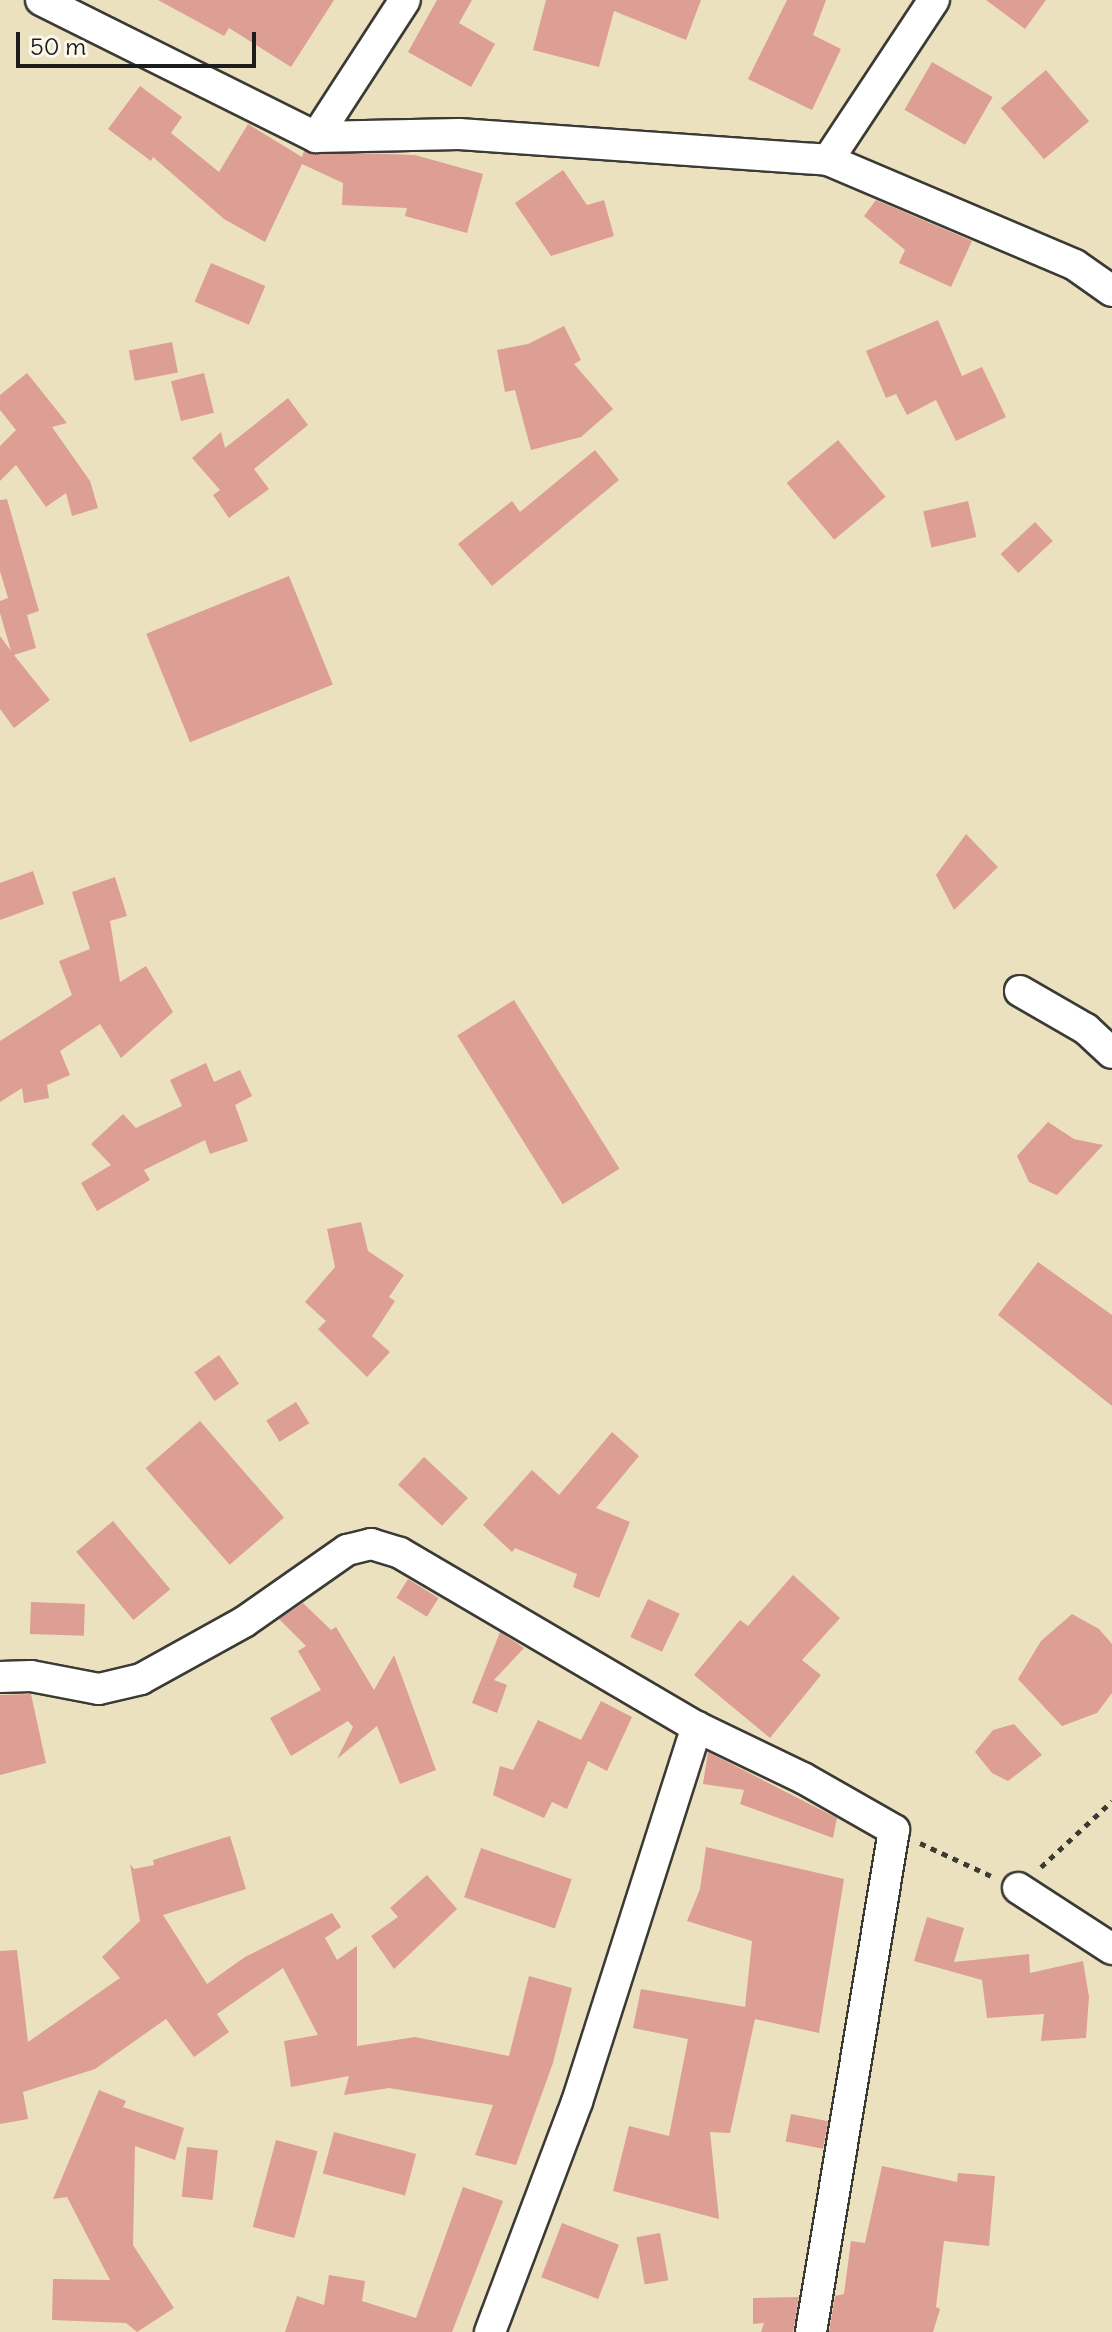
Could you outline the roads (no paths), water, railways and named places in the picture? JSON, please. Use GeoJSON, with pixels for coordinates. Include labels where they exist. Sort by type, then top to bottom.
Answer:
{"type":"FeatureCollection","features":[{"type":"Feature","properties":{"kind":"street"},"geometry":{"type":"LineString","coordinates":[[41,0],[316,137],[459,134],[828,160],[1075,265],[1112,291]]}},
{"type":"Feature","properties":{"kind":"street"},"geometry":{"type":"LineString","coordinates":[[316,137],[405,0]]}},
{"type":"Feature","properties":{"kind":"street"},"geometry":{"type":"LineString","coordinates":[[828,160],[934,0]]}},
{"type":"Feature","properties":{"kind":"street"},"geometry":{"type":"LineString","coordinates":[[1020,991],[1086,1029],[1112,1053]]}},
{"type":"Feature","properties":{"kind":"street"},"geometry":{"type":"LineString","coordinates":[[0,1677],[31,1676],[99,1689],[141,1679],[244,1622],[347,1550],[371,1544],[400,1553],[697,1727],[803,1778],[894,1830],[811,2332]]}},
{"type":"Feature","properties":{"kind":"street"},"geometry":{"type":"LineString","coordinates":[[490,2332],[577,2102],[697,1727]]}},
{"type":"Feature","properties":{"kind":"street"},"geometry":{"type":"LineString","coordinates":[[1018,1888],[1112,1949]]}}]}
